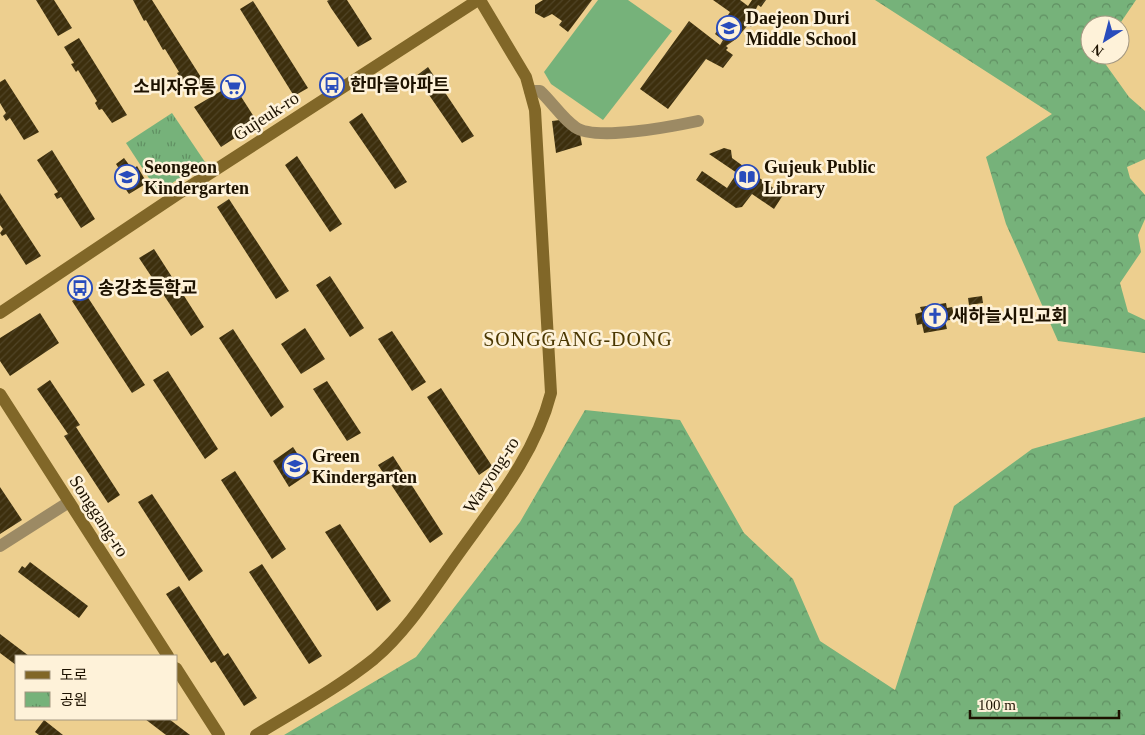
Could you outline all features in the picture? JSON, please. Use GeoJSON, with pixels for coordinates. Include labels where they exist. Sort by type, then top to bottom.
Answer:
{"type":"FeatureCollection","features":[{"type":"Feature","properties":{"kind":"main road","name":"Waryong-ro"},"geometry":{"type":"LineString","coordinates":[[256,735],[351,676],[375,658],[412,618],[525,459],[544,419],[551,393],[535,110],[526,77],[479,0]]}},
{"type":"Feature","properties":{"kind":"main road","name":"Gujeuk-ro"},"geometry":{"type":"LineString","coordinates":[[0,313],[171,199],[479,0]]}},
{"type":"Feature","properties":{"kind":"main road","name":"Songgang-ro"},"geometry":{"type":"LineString","coordinates":[[0,394],[167,655]]}},
{"type":"Feature","properties":{"kind":"main road"},"geometry":{"type":"LineString","coordinates":[[178,671],[219,735]]}},
{"type":"Feature","properties":{"kind":"street"},"geometry":{"type":"LineString","coordinates":[[530,90],[540,91],[577,129],[590,132],[621,133],[698,121]]}},
{"type":"Feature","properties":{"kind":"street"},"geometry":{"type":"LineString","coordinates":[[0,546],[69,502]]}},
{"type":"Feature","properties":{"kind":"green space"},"geometry":{"type":"Polygon","coordinates":[[[598,0],[628,0],[672,31],[603,120],[551,84],[544,72],[598,0]]]}},
{"type":"Feature","properties":{"kind":"green space"},"geometry":{"type":"Polygon","coordinates":[[[875,0],[1136,0],[1126,15],[1080,15],[1080,65],[1106,65],[1129,97],[1145,111],[1145,159],[1127,167],[1130,178],[1145,195],[1145,219],[1138,235],[1141,252],[1120,283],[1128,312],[1145,320],[1145,353],[1058,341],[1006,224],[986,157],[1052,114],[875,0]]]}},
{"type":"Feature","properties":{"kind":"green space"},"geometry":{"type":"Polygon","coordinates":[[[172,113],[205,162],[158,192],[126,143],[172,113]]]}},
{"type":"Feature","properties":{"kind":"green space"},"geometry":{"type":"Polygon","coordinates":[[[585,410],[680,420],[744,533],[793,579],[820,641],[895,690],[954,506],[1032,449],[1145,417],[1145,735],[284,735],[416,657],[520,522],[585,410]]]}},
{"type":"Feature","properties":{"kind":"building"},"geometry":{"type":"Polygon","coordinates":[[[36,0],[54,0],[72,28],[58,36],[36,0]]]}},
{"type":"Feature","properties":{"kind":"building"},"geometry":{"type":"Polygon","coordinates":[[[133,0],[152,0],[204,82],[190,90],[177,73],[179,72],[165,49],[163,50],[146,20],[144,21],[133,0]]]}},
{"type":"Feature","properties":{"kind":"building"},"geometry":{"type":"Polygon","coordinates":[[[347,0],[372,39],[358,47],[331,8],[327,1],[347,0]]]}},
{"type":"Feature","properties":{"kind":"building"},"geometry":{"type":"Polygon","coordinates":[[[543,0],[592,0],[568,32],[559,25],[562,21],[552,14],[544,18],[535,13],[535,5],[543,0]]]}},
{"type":"Feature","properties":{"kind":"building"},"geometry":{"type":"Polygon","coordinates":[[[713,0],[740,0],[748,6],[752,0],[766,0],[761,7],[758,5],[755,11],[760,15],[751,27],[748,25],[736,39],[726,46],[728,48],[726,50],[733,55],[723,68],[706,59],[668,109],[640,89],[689,21],[720,45],[723,40],[715,34],[730,12],[713,0]]]}},
{"type":"Feature","properties":{"kind":"building"},"geometry":{"type":"Polygon","coordinates":[[[253,1],[308,88],[294,96],[240,9],[253,1]]]}},
{"type":"Feature","properties":{"kind":"building"},"geometry":{"type":"Polygon","coordinates":[[[79,38],[127,115],[112,123],[102,109],[99,110],[95,103],[97,101],[78,70],[76,72],[71,64],[74,63],[64,47],[79,38]]]}},
{"type":"Feature","properties":{"kind":"building"},"geometry":{"type":"Polygon","coordinates":[[[428,67],[474,136],[462,143],[416,76],[428,67]]]}},
{"type":"Feature","properties":{"kind":"building"},"geometry":{"type":"Polygon","coordinates":[[[5,79],[39,132],[24,140],[10,118],[6,121],[3,116],[6,113],[0,103],[0,82],[5,79]]]}},
{"type":"Feature","properties":{"kind":"building"},"geometry":{"type":"Polygon","coordinates":[[[233,84],[258,123],[221,147],[194,107],[233,84]]]}},
{"type":"Feature","properties":{"kind":"building"},"geometry":{"type":"Polygon","coordinates":[[[362,113],[407,182],[395,189],[349,122],[362,113]]]}},
{"type":"Feature","properties":{"kind":"building"},"geometry":{"type":"Polygon","coordinates":[[[560,120],[580,134],[582,145],[556,153],[552,121],[560,120]]]}},
{"type":"Feature","properties":{"kind":"building","name":"Gujeuk Public Library"},"geometry":{"type":"Polygon","coordinates":[[[724,148],[731,150],[732,158],[783,195],[774,209],[752,194],[742,207],[736,208],[696,180],[702,171],[727,188],[737,173],[709,154],[724,148]]]}},
{"type":"Feature","properties":{"kind":"building"},"geometry":{"type":"Polygon","coordinates":[[[52,150],[95,219],[81,228],[61,197],[57,199],[54,194],[58,192],[37,160],[52,150]]]}},
{"type":"Feature","properties":{"kind":"building"},"geometry":{"type":"Polygon","coordinates":[[[297,156],[342,224],[330,232],[285,165],[297,156]]]}},
{"type":"Feature","properties":{"kind":"building"},"geometry":{"type":"Polygon","coordinates":[[[124,158],[133,170],[137,166],[147,183],[129,194],[120,181],[125,178],[116,164],[124,158]]]}},
{"type":"Feature","properties":{"kind":"building"},"geometry":{"type":"Polygon","coordinates":[[[0,193],[41,256],[26,265],[6,234],[2,236],[0,233],[3,229],[0,225],[0,193]]]}},
{"type":"Feature","properties":{"kind":"building"},"geometry":{"type":"Polygon","coordinates":[[[229,199],[289,291],[276,299],[217,207],[229,199]]]}},
{"type":"Feature","properties":{"kind":"building"},"geometry":{"type":"Polygon","coordinates":[[[154,249],[204,327],[191,336],[139,258],[154,249]]]}},
{"type":"Feature","properties":{"kind":"building"},"geometry":{"type":"Polygon","coordinates":[[[330,276],[364,328],[350,337],[316,285],[330,276]]]}},
{"type":"Feature","properties":{"kind":"building"},"geometry":{"type":"Polygon","coordinates":[[[85,293],[145,385],[132,393],[72,301],[85,293]]]}},
{"type":"Feature","properties":{"kind":"building"},"geometry":{"type":"Polygon","coordinates":[[[982,296],[983,303],[969,305],[968,298],[982,296]]]}},
{"type":"Feature","properties":{"kind":"building","name":"새하늘시민교회"},"geometry":{"type":"Polygon","coordinates":[[[946,303],[947,308],[952,307],[955,319],[945,321],[947,329],[924,333],[922,324],[917,325],[915,314],[922,312],[920,307],[946,303]]]}},
{"type":"Feature","properties":{"kind":"building"},"geometry":{"type":"Polygon","coordinates":[[[40,313],[59,343],[10,376],[0,361],[0,338],[40,313]]]}},
{"type":"Feature","properties":{"kind":"building"},"geometry":{"type":"Polygon","coordinates":[[[305,328],[325,359],[301,374],[281,344],[305,328]]]}},
{"type":"Feature","properties":{"kind":"building"},"geometry":{"type":"Polygon","coordinates":[[[233,329],[284,407],[271,417],[219,338],[233,329]]]}},
{"type":"Feature","properties":{"kind":"building"},"geometry":{"type":"Polygon","coordinates":[[[392,331],[426,382],[412,391],[378,339],[392,331]]]}},
{"type":"Feature","properties":{"kind":"building"},"geometry":{"type":"Polygon","coordinates":[[[168,371],[218,449],[205,459],[153,380],[168,371]]]}},
{"type":"Feature","properties":{"kind":"building"},"geometry":{"type":"Polygon","coordinates":[[[50,380],[80,425],[76,427],[120,495],[108,503],[64,436],[68,434],[37,389],[50,380]]]}},
{"type":"Feature","properties":{"kind":"building"},"geometry":{"type":"Polygon","coordinates":[[[327,381],[361,433],[347,441],[313,389],[327,381]]]}},
{"type":"Feature","properties":{"kind":"building"},"geometry":{"type":"Polygon","coordinates":[[[441,388],[492,466],[479,475],[427,397],[441,388]]]}},
{"type":"Feature","properties":{"kind":"building"},"geometry":{"type":"Polygon","coordinates":[[[293,447],[310,473],[289,487],[273,461],[293,447]]]}},
{"type":"Feature","properties":{"kind":"building"},"geometry":{"type":"Polygon","coordinates":[[[393,456],[443,534],[430,543],[378,465],[393,456]]]}},
{"type":"Feature","properties":{"kind":"building"},"geometry":{"type":"Polygon","coordinates":[[[235,471],[286,549],[272,559],[221,480],[235,471]]]}},
{"type":"Feature","properties":{"kind":"building"},"geometry":{"type":"Polygon","coordinates":[[[0,487],[22,520],[0,534],[0,487]]]}},
{"type":"Feature","properties":{"kind":"building"},"geometry":{"type":"Polygon","coordinates":[[[152,494],[203,571],[189,581],[138,502],[152,494]]]}},
{"type":"Feature","properties":{"kind":"building"},"geometry":{"type":"Polygon","coordinates":[[[340,524],[391,601],[377,611],[325,532],[340,524]]]}},
{"type":"Feature","properties":{"kind":"building"},"geometry":{"type":"Polygon","coordinates":[[[30,562],[88,606],[79,618],[18,572],[22,566],[25,568],[30,562]]]}},
{"type":"Feature","properties":{"kind":"building"},"geometry":{"type":"Polygon","coordinates":[[[262,564],[322,656],[309,664],[249,572],[262,564]]]}},
{"type":"Feature","properties":{"kind":"building"},"geometry":{"type":"Polygon","coordinates":[[[179,586],[224,656],[228,653],[257,698],[244,706],[215,661],[211,663],[166,594],[179,586]]]}},
{"type":"Feature","properties":{"kind":"building"},"geometry":{"type":"Polygon","coordinates":[[[0,634],[28,655],[15,655],[15,664],[0,653],[0,634]]]}},
{"type":"Feature","properties":{"kind":"building"},"geometry":{"type":"Polygon","coordinates":[[[44,720],[63,735],[39,735],[35,732],[44,720]]]}},
{"type":"Feature","properties":{"kind":"building"},"geometry":{"type":"Polygon","coordinates":[[[146,720],[170,720],[190,735],[166,735],[146,720]]]}},
{"type":"Feature","properties":{"kind":"place","name":"Daejeon Duri Middle School"},"geometry":{"type":"Point","coordinates":[729,28]}},
{"type":"Feature","properties":{"kind":"place","name":"한마을아파트"},"geometry":{"type":"Point","coordinates":[332,85]}},
{"type":"Feature","properties":{"kind":"place","name":"소비자유통"},"geometry":{"type":"Point","coordinates":[233,87]}},
{"type":"Feature","properties":{"kind":"place","name":"Seongeon Kindergarten"},"geometry":{"type":"Point","coordinates":[127,177]}},
{"type":"Feature","properties":{"kind":"place","name":"Gujeuk Public Library"},"geometry":{"type":"Point","coordinates":[747,177]}},
{"type":"Feature","properties":{"kind":"place","name":"송강초등학교"},"geometry":{"type":"Point","coordinates":[80,288]}},
{"type":"Feature","properties":{"kind":"place","name":"새하늘시민교회"},"geometry":{"type":"Point","coordinates":[935,316]}},
{"type":"Feature","properties":{"kind":"place","name":"Green Kindergarten"},"geometry":{"type":"Point","coordinates":[295,466]}},
{"type":"Feature","properties":{"kind":"district","name":"SONGGANG-DONG"},"geometry":{"type":"Point","coordinates":[578,339]}}]}
